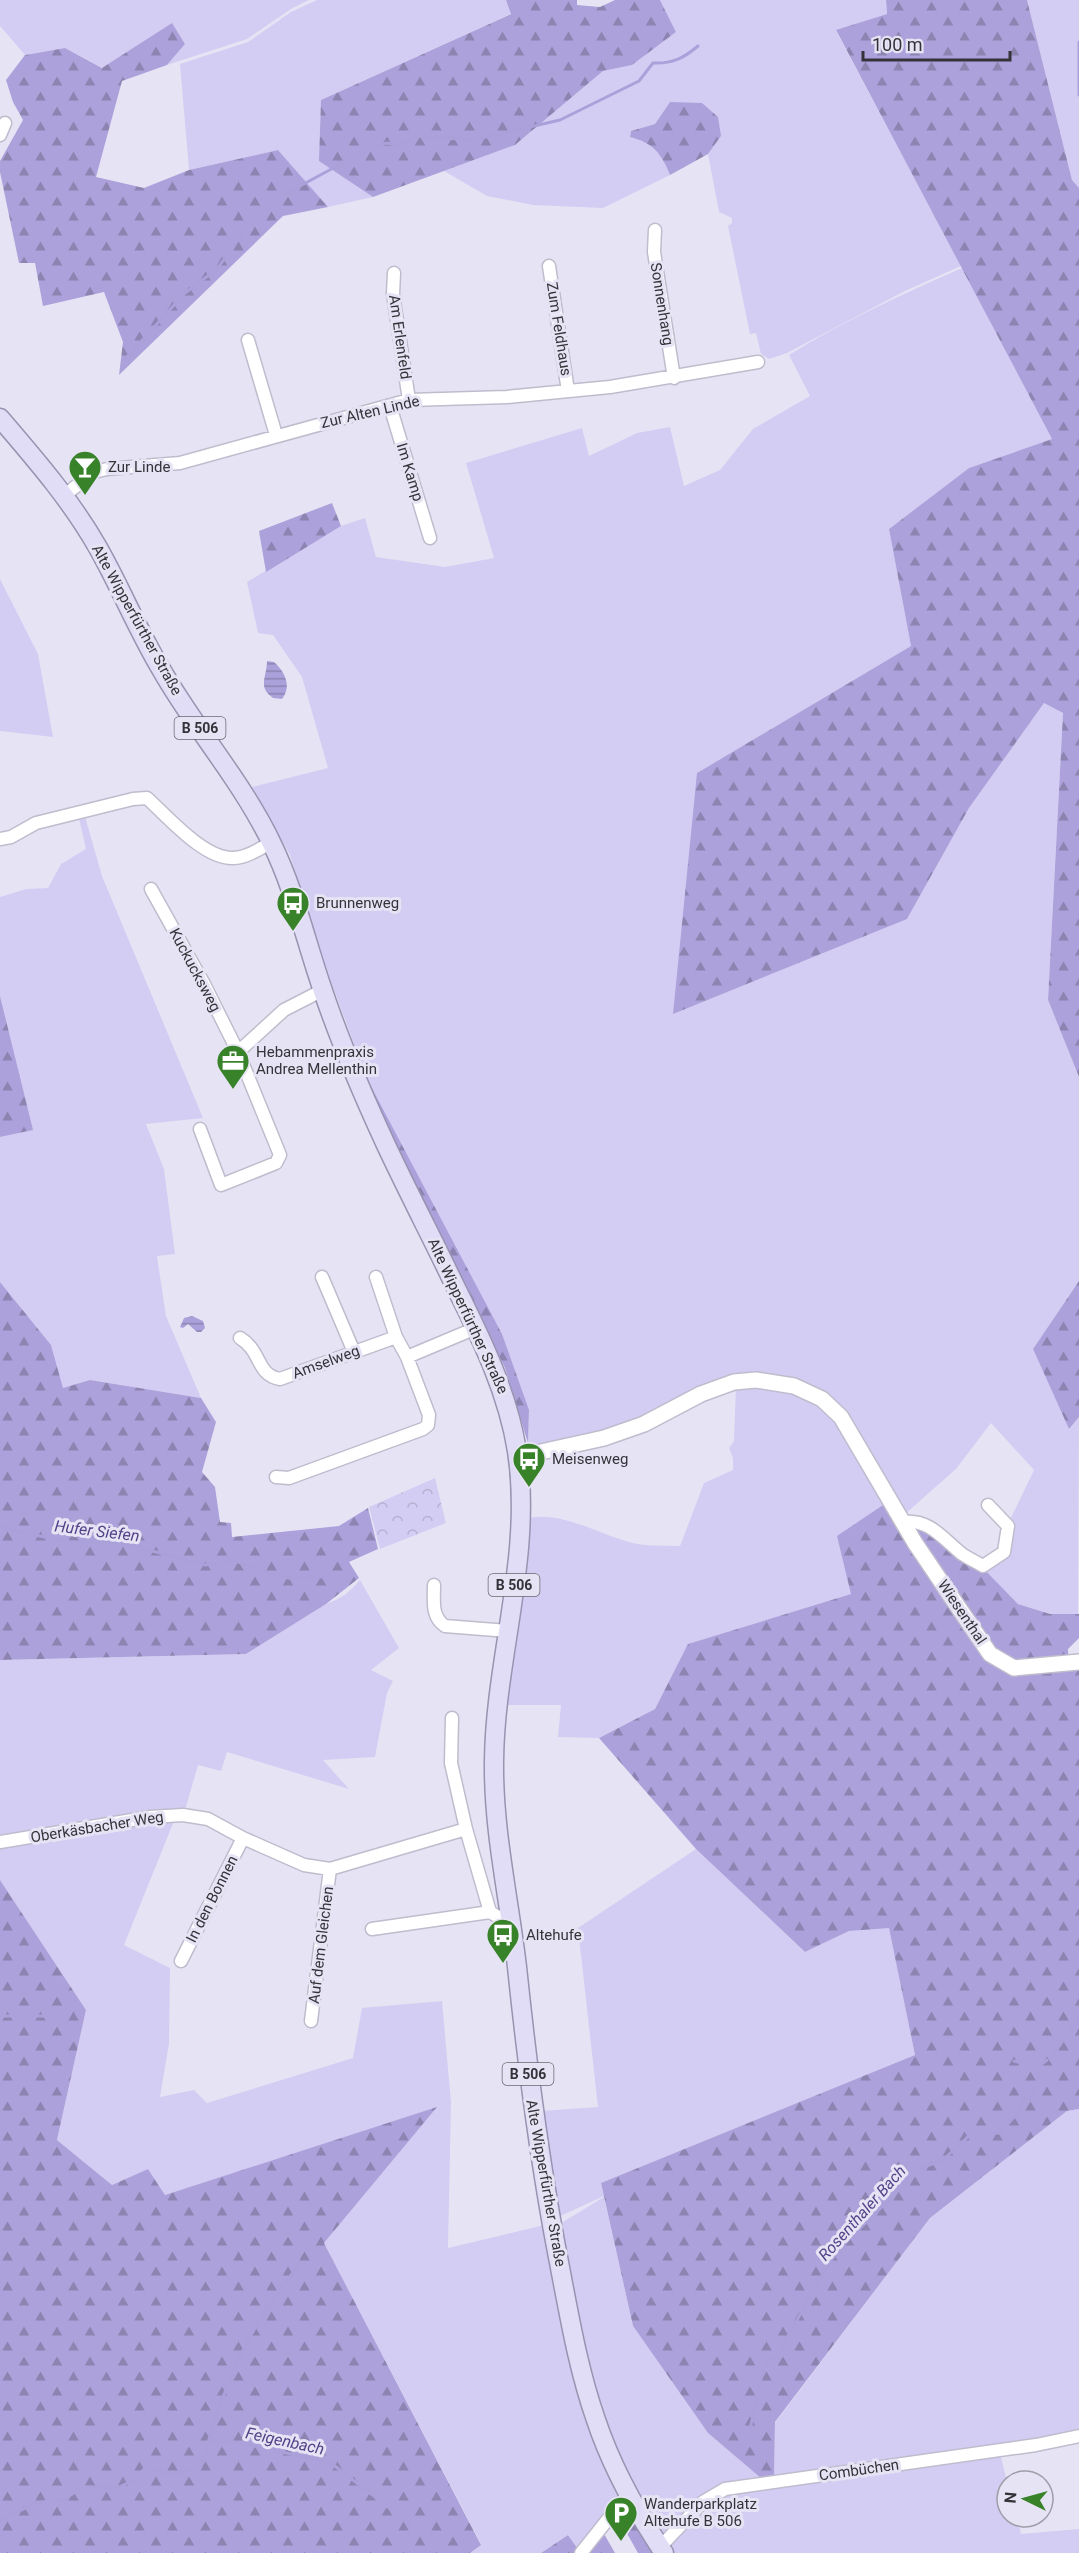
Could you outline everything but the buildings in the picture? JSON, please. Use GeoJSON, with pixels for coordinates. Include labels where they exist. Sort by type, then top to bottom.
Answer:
{"type":"FeatureCollection","features":[{"type":"Feature","properties":{"kind":"main road","name":"Alte Wipperfürther Straße"},"geometry":{"type":"LineString","coordinates":[[0,418],[65,495],[99,548],[163,673],[212,746],[271,842],[291,889],[323,990],[349,1060],[385,1143],[476,1328],[509,1408],[518,1457],[519,1538],[497,1707],[494,1760],[499,1841],[512,1925],[527,2070],[551,2222],[580,2368],[594,2417],[609,2457],[628,2494]]}},
{"type":"Feature","properties":{"kind":"main road","name":"B 506"},"geometry":{"type":"LineString","coordinates":[[628,2494],[662,2550]]}},
{"type":"Feature","properties":{"kind":"street","name":"Sonnenhang"},"geometry":{"type":"LineString","coordinates":[[655,230],[654,252],[674,378]]}},
{"type":"Feature","properties":{"kind":"street","name":"Zum Feldhaus"},"geometry":{"type":"LineString","coordinates":[[549,266],[568,391]]}},
{"type":"Feature","properties":{"kind":"street","name":"Am Erlenfeld"},"geometry":{"type":"LineString","coordinates":[[394,273],[393,294],[409,400]]}},
{"type":"Feature","properties":{"kind":"street"},"geometry":{"type":"LineString","coordinates":[[248,340],[276,435]]}},
{"type":"Feature","properties":{"kind":"street","name":"Zur Alten Linde"},"geometry":{"type":"LineString","coordinates":[[65,495],[94,472],[180,463],[409,400],[507,397],[568,391],[674,378],[758,362]]}},
{"type":"Feature","properties":{"kind":"street","name":"Im Kamp"},"geometry":{"type":"LineString","coordinates":[[390,405],[430,538]]}},
{"type":"Feature","properties":{"kind":"street"},"geometry":{"type":"LineString","coordinates":[[0,839],[11,837],[36,823],[133,799],[147,798],[201,846],[219,856],[236,858],[271,842]]}},
{"type":"Feature","properties":{"kind":"street","name":"Kuckucksweg"},"geometry":{"type":"LineString","coordinates":[[151,889],[238,1052],[280,1155],[276,1163],[221,1185],[200,1129]]}},
{"type":"Feature","properties":{"kind":"street"},"geometry":{"type":"LineString","coordinates":[[238,1052],[284,1010],[323,990]]}},
{"type":"Feature","properties":{"kind":"street"},"geometry":{"type":"LineString","coordinates":[[322,1276],[354,1352]]}},
{"type":"Feature","properties":{"kind":"street"},"geometry":{"type":"LineString","coordinates":[[276,1477],[289,1478],[423,1430],[428,1425],[429,1415],[407,1357],[396,1337],[376,1276]]}},
{"type":"Feature","properties":{"kind":"street"},"geometry":{"type":"LineString","coordinates":[[407,1357],[476,1328]]}},
{"type":"Feature","properties":{"kind":"street","name":"Amselweg"},"geometry":{"type":"LineString","coordinates":[[240,1338],[251,1345],[265,1373],[272,1378],[280,1379],[396,1337]]}},
{"type":"Feature","properties":{"kind":"street","name":"Wiesenthal"},"geometry":{"type":"LineString","coordinates":[[518,1457],[604,1438],[644,1424],[701,1394],[724,1386],[756,1380],[794,1386],[822,1399],[842,1417],[915,1543],[990,1654],[1014,1668],[1079,1662]]}},
{"type":"Feature","properties":{"kind":"street"},"geometry":{"type":"LineString","coordinates":[[904,1522],[916,1520],[936,1530],[963,1555],[983,1566],[1004,1552],[1008,1526],[988,1505]]}},
{"type":"Feature","properties":{"kind":"street"},"geometry":{"type":"LineString","coordinates":[[434,1585],[434,1613],[438,1622],[445,1626],[508,1631]]}},
{"type":"Feature","properties":{"kind":"street"},"geometry":{"type":"LineString","coordinates":[[452,1718],[451,1763],[466,1829],[490,1912]]}},
{"type":"Feature","properties":{"kind":"street","name":"Oberkäsbacher Weg"},"geometry":{"type":"LineString","coordinates":[[0,1842],[150,1817],[183,1815],[208,1819],[243,1838],[304,1865],[330,1869],[466,1829]]}},
{"type":"Feature","properties":{"kind":"street","name":"In den Bonnen"},"geometry":{"type":"LineString","coordinates":[[181,1961],[243,1838]]}},
{"type":"Feature","properties":{"kind":"street","name":"Auf dem Gleichen"},"geometry":{"type":"LineString","coordinates":[[311,2021],[330,1869]]}},
{"type":"Feature","properties":{"kind":"street"},"geometry":{"type":"LineString","coordinates":[[372,1929],[490,1912],[512,1925]]}},
{"type":"Feature","properties":{"kind":"street","name":"Combüchen"},"geometry":{"type":"LineString","coordinates":[[662,2550],[703,2502],[725,2488],[1025,2446],[1079,2436]]}},
{"type":"Feature","properties":{"kind":"street"},"geometry":{"type":"LineString","coordinates":[[581,2553],[628,2494]]}},
{"type":"Feature","properties":{"kind":"green space"},"geometry":{"type":"Polygon","coordinates":[[[0,0],[309,0],[291,9],[247,39],[167,65],[185,44],[172,24],[103,68],[65,48],[25,55],[0,26],[0,0]]]}},
{"type":"Feature","properties":{"kind":"green space"},"geometry":{"type":"Polygon","coordinates":[[[317,0],[506,0],[512,13],[321,100],[320,161],[373,197],[328,207],[278,150],[189,170],[180,64],[248,42],[291,12],[317,0]]]}},
{"type":"Feature","properties":{"kind":"green space"},"geometry":{"type":"Polygon","coordinates":[[[506,0],[577,0],[577,5],[600,7],[615,0],[660,0],[676,32],[632,65],[603,71],[515,145],[373,197],[319,161],[321,100],[511,14],[506,0]]]}},
{"type":"Feature","properties":{"kind":"green space"},"geometry":{"type":"Polygon","coordinates":[[[660,0],[886,0],[887,14],[836,31],[961,266],[905,291],[787,353],[769,359],[761,354],[756,333],[750,334],[728,226],[732,223],[732,218],[719,212],[708,154],[721,136],[670,102],[655,124],[631,131],[630,137],[645,142],[655,150],[670,175],[603,208],[533,205],[487,196],[444,171],[515,145],[603,71],[632,65],[676,32],[660,0]]]}},
{"type":"Feature","properties":{"kind":"green space"},"geometry":{"type":"Polygon","coordinates":[[[886,0],[1027,0],[1072,180],[1079,188],[1079,1077],[1048,1000],[1063,713],[1044,703],[969,808],[907,919],[673,1014],[697,773],[911,646],[889,529],[969,468],[1052,439],[836,30],[887,14],[886,0]]]}},
{"type":"Feature","properties":{"kind":"green space"},"geometry":{"type":"Polygon","coordinates":[[[1027,0],[1079,0],[1079,188],[1072,180],[1027,0]]]}},
{"type":"Feature","properties":{"kind":"green space"},"geometry":{"type":"Polygon","coordinates":[[[172,23],[185,44],[167,65],[122,81],[96,177],[144,188],[189,170],[278,150],[328,207],[283,216],[119,375],[123,342],[104,292],[43,306],[35,263],[19,263],[0,172],[0,161],[23,120],[13,102],[6,80],[25,55],[65,48],[102,68],[172,23]]]}},
{"type":"Feature","properties":{"kind":"green space"},"geometry":{"type":"Polygon","coordinates":[[[670,102],[702,103],[718,117],[721,136],[708,154],[670,175],[655,150],[645,142],[630,137],[631,131],[655,124],[670,102]]]}},
{"type":"Feature","properties":{"kind":"green space"},"geometry":{"type":"Polygon","coordinates":[[[962,268],[1052,439],[969,468],[889,529],[911,646],[697,773],[907,919],[969,808],[1044,703],[1063,713],[1048,1000],[1079,1077],[1079,1281],[1033,1349],[1069,1429],[1079,1417],[1078,1614],[1050,1614],[1018,1604],[983,1568],[1005,1553],[1008,1524],[1034,1470],[991,1423],[956,1469],[905,1514],[844,1413],[756,1374],[603,1435],[536,1448],[528,1443],[529,1410],[367,1079],[323,960],[290,855],[252,787],[328,768],[302,677],[273,635],[258,633],[247,582],[341,526],[365,518],[376,557],[445,567],[494,558],[466,463],[582,428],[589,456],[637,433],[670,427],[684,486],[720,470],[753,429],[810,396],[789,355],[852,319],[962,268]]]}},
{"type":"Feature","properties":{"kind":"green space"},"geometry":{"type":"Polygon","coordinates":[[[332,503],[341,526],[266,572],[259,531],[332,503]]]}},
{"type":"Feature","properties":{"kind":"green space"},"geometry":{"type":"Polygon","coordinates":[[[0,579],[38,654],[53,737],[0,731],[0,579]]]}},
{"type":"Feature","properties":{"kind":"green space"},"geometry":{"type":"Polygon","coordinates":[[[84,813],[102,876],[203,1118],[146,1124],[164,1169],[175,1254],[157,1256],[166,1316],[201,1398],[90,1380],[63,1389],[51,1345],[0,1282],[0,1137],[32,1130],[0,996],[0,897],[26,889],[48,888],[61,864],[86,849],[78,814],[84,813]]]}},
{"type":"Feature","properties":{"kind":"green space"},"geometry":{"type":"Polygon","coordinates":[[[0,996],[33,1130],[0,1137],[0,996]]]}},
{"type":"Feature","properties":{"kind":"green space"},"geometry":{"type":"Polygon","coordinates":[[[367,1079],[502,1334],[529,1410],[528,1443],[505,1368],[386,1129],[367,1079]]]}},
{"type":"Feature","properties":{"kind":"green space"},"geometry":{"type":"Polygon","coordinates":[[[1079,1281],[1079,1417],[1069,1429],[1033,1349],[1079,1281]]]}},
{"type":"Feature","properties":{"kind":"green space"},"geometry":{"type":"Polygon","coordinates":[[[0,1282],[51,1345],[63,1388],[90,1380],[201,1398],[216,1422],[202,1472],[215,1487],[220,1522],[231,1523],[232,1537],[339,1526],[368,1508],[378,1549],[349,1562],[359,1578],[326,1604],[246,1654],[0,1660],[0,1282]]]}},
{"type":"Feature","properties":{"kind":"green space"},"geometry":{"type":"Polygon","coordinates":[[[736,1385],[784,1388],[809,1397],[824,1407],[849,1435],[889,1501],[851,1594],[689,1644],[655,1709],[599,1738],[558,1737],[561,1705],[503,1705],[526,1519],[551,1517],[635,1544],[680,1546],[704,1483],[733,1470],[733,1458],[729,1448],[734,1441],[736,1385]]]}},
{"type":"Feature","properties":{"kind":"green space"},"geometry":{"type":"Polygon","coordinates":[[[435,1478],[446,1523],[380,1549],[369,1507],[435,1478]]]}},
{"type":"Feature","properties":{"kind":"green space"},"geometry":{"type":"Polygon","coordinates":[[[889,1501],[904,1522],[916,1521],[983,1568],[1018,1604],[1050,1614],[1079,1614],[1079,1638],[1068,1649],[1069,1666],[1079,1667],[1079,2109],[1067,2111],[930,2218],[775,2422],[774,2477],[762,2479],[708,2433],[633,2326],[601,2183],[915,2055],[889,1928],[849,1931],[805,1952],[696,1849],[599,1738],[655,1709],[688,1644],[851,1594],[837,1536],[889,1501]]]}},
{"type":"Feature","properties":{"kind":"green space"},"geometry":{"type":"Polygon","coordinates":[[[360,1580],[399,1648],[371,1670],[393,1681],[387,1693],[375,1757],[323,1760],[349,1789],[227,1752],[221,1771],[198,1765],[184,1814],[0,1839],[0,1660],[246,1654],[349,1592],[360,1580]]]}},
{"type":"Feature","properties":{"kind":"green space"},"geometry":{"type":"Polygon","coordinates":[[[176,1816],[124,1945],[170,1968],[169,2044],[160,2097],[194,2090],[207,2103],[353,2058],[362,2008],[442,2001],[451,2102],[448,2248],[544,2225],[588,2421],[618,2497],[596,2523],[581,2552],[568,2535],[541,2553],[470,2553],[481,2544],[324,2243],[436,2108],[165,2195],[148,2169],[112,2185],[57,2140],[86,2010],[0,1880],[0,1841],[176,1816]]]}},
{"type":"Feature","properties":{"kind":"green space"},"geometry":{"type":"Polygon","coordinates":[[[696,1849],[805,1952],[849,1931],[889,1927],[915,2055],[601,2183],[604,2196],[556,2218],[541,2111],[598,2107],[578,1928],[696,1849]]]}},
{"type":"Feature","properties":{"kind":"green space"},"geometry":{"type":"Polygon","coordinates":[[[0,1880],[86,2010],[57,2140],[112,2185],[148,2169],[165,2195],[437,2107],[324,2243],[481,2545],[470,2553],[0,2553],[0,1880]]]}},
{"type":"Feature","properties":{"kind":"green space"},"geometry":{"type":"Polygon","coordinates":[[[1079,2109],[1079,2434],[774,2477],[775,2423],[930,2218],[1067,2111],[1079,2109]]]}},
{"type":"Feature","properties":{"kind":"green space"},"geometry":{"type":"Polygon","coordinates":[[[604,2197],[633,2326],[708,2433],[762,2479],[728,2485],[667,2532],[658,2532],[633,2489],[600,2416],[558,2225],[604,2197]]]}},
{"type":"Feature","properties":{"kind":"green space"},"geometry":{"type":"Polygon","coordinates":[[[999,2450],[1004,2469],[995,2469],[995,2529],[1020,2529],[1021,2534],[1079,2529],[1079,2553],[673,2553],[669,2548],[706,2502],[728,2490],[999,2450]]]}},
{"type":"Feature","properties":{"kind":"green space"},"geometry":{"type":"Polygon","coordinates":[[[625,2506],[655,2553],[638,2553],[616,2514],[625,2506]]]}},
{"type":"Feature","properties":{"kind":"green space"},"geometry":{"type":"Polygon","coordinates":[[[603,2532],[615,2553],[590,2553],[603,2532]]]}},
{"type":"Feature","properties":{"kind":"green space"},"geometry":{"type":"Polygon","coordinates":[[[568,2535],[581,2553],[541,2553],[568,2535]]]}},
{"type":"Feature","properties":{"kind":"shaded area"},"geometry":{"type":"Polygon","coordinates":[[[267,661],[274,662],[286,679],[287,689],[282,699],[273,698],[265,690],[267,661]]]}},
{"type":"Feature","properties":{"kind":"shaded area"},"geometry":{"type":"Polygon","coordinates":[[[192,1316],[203,1321],[205,1328],[201,1332],[197,1332],[188,1324],[183,1328],[180,1327],[184,1318],[192,1316]]]}},
{"type":"Feature","properties":{"kind":"waterway"},"geometry":{"type":"LineString","coordinates":[[1079,42],[1079,95]]}},
{"type":"Feature","properties":{"kind":"waterway"},"geometry":{"type":"LineString","coordinates":[[289,192],[348,160],[386,143],[400,145],[416,136],[473,140],[560,120],[639,81],[653,63],[677,59],[698,46]]}},
{"type":"Feature","properties":{"kind":"waterway"},"geometry":{"type":"LineString","coordinates":[[126,358],[185,293],[217,269],[244,231]]}},
{"type":"Feature","properties":{"kind":"waterway","name":"Hufer Siefen"},"geometry":{"type":"LineString","coordinates":[[0,1527],[62,1541],[83,1543],[105,1541],[130,1545],[205,1565],[236,1561],[268,1574],[294,1579],[331,1576]]}},
{"type":"Feature","properties":{"kind":"waterway"},"geometry":{"type":"LineString","coordinates":[[0,2016],[51,2016]]}},
{"type":"Feature","properties":{"kind":"waterway","name":"Rosenthaler Bach"},"geometry":{"type":"LineString","coordinates":[[1055,2052],[1079,2018]]}},
{"type":"Feature","properties":{"kind":"waterway","name":"Rosenthaler Bach"},"geometry":{"type":"LineString","coordinates":[[749,2434],[763,2370],[769,2357],[780,2358],[780,2350],[831,2260],[916,2170],[943,2160],[972,2133],[999,2133],[1021,2110],[1022,2100],[1031,2098],[1038,2079],[1038,2067],[1047,2060]]}},
{"type":"Feature","properties":{"kind":"waterway"},"geometry":{"type":"LineString","coordinates":[[1014,2061],[1038,2067]]}},
{"type":"Feature","properties":{"kind":"waterway","name":"Feigenbach"},"geometry":{"type":"LineString","coordinates":[[0,2520],[37,2503],[64,2499],[84,2487],[117,2488],[134,2480],[144,2469],[154,2469],[167,2474],[200,2469],[222,2401],[242,2351],[262,2316],[300,2262]]}},
{"type":"Feature","properties":{"kind":"waterway","name":"Feigenbach"},"geometry":{"type":"LineString","coordinates":[[208,2443],[212,2440],[246,2444],[331,2463],[410,2524]]}},
{"type":"Feature","properties":{"kind":"place","name":"Zur Linde"},"geometry":{"type":"Point","coordinates":[85,496]}},
{"type":"Feature","properties":{"kind":"place","name":"Brunnenweg"},"geometry":{"type":"Point","coordinates":[293,932]}},
{"type":"Feature","properties":{"kind":"place","name":"Hebammenpraxis Andrea Mellenthin"},"geometry":{"type":"Point","coordinates":[233,1090]}},
{"type":"Feature","properties":{"kind":"place","name":"Meisenweg"},"geometry":{"type":"Point","coordinates":[529,1488]}},
{"type":"Feature","properties":{"kind":"place","name":"Altehufe"},"geometry":{"type":"Point","coordinates":[503,1964]}},
{"type":"Feature","properties":{"kind":"place","name":"Wanderparkplatz Altehufe B 506"},"geometry":{"type":"Point","coordinates":[621,2542]}}]}
